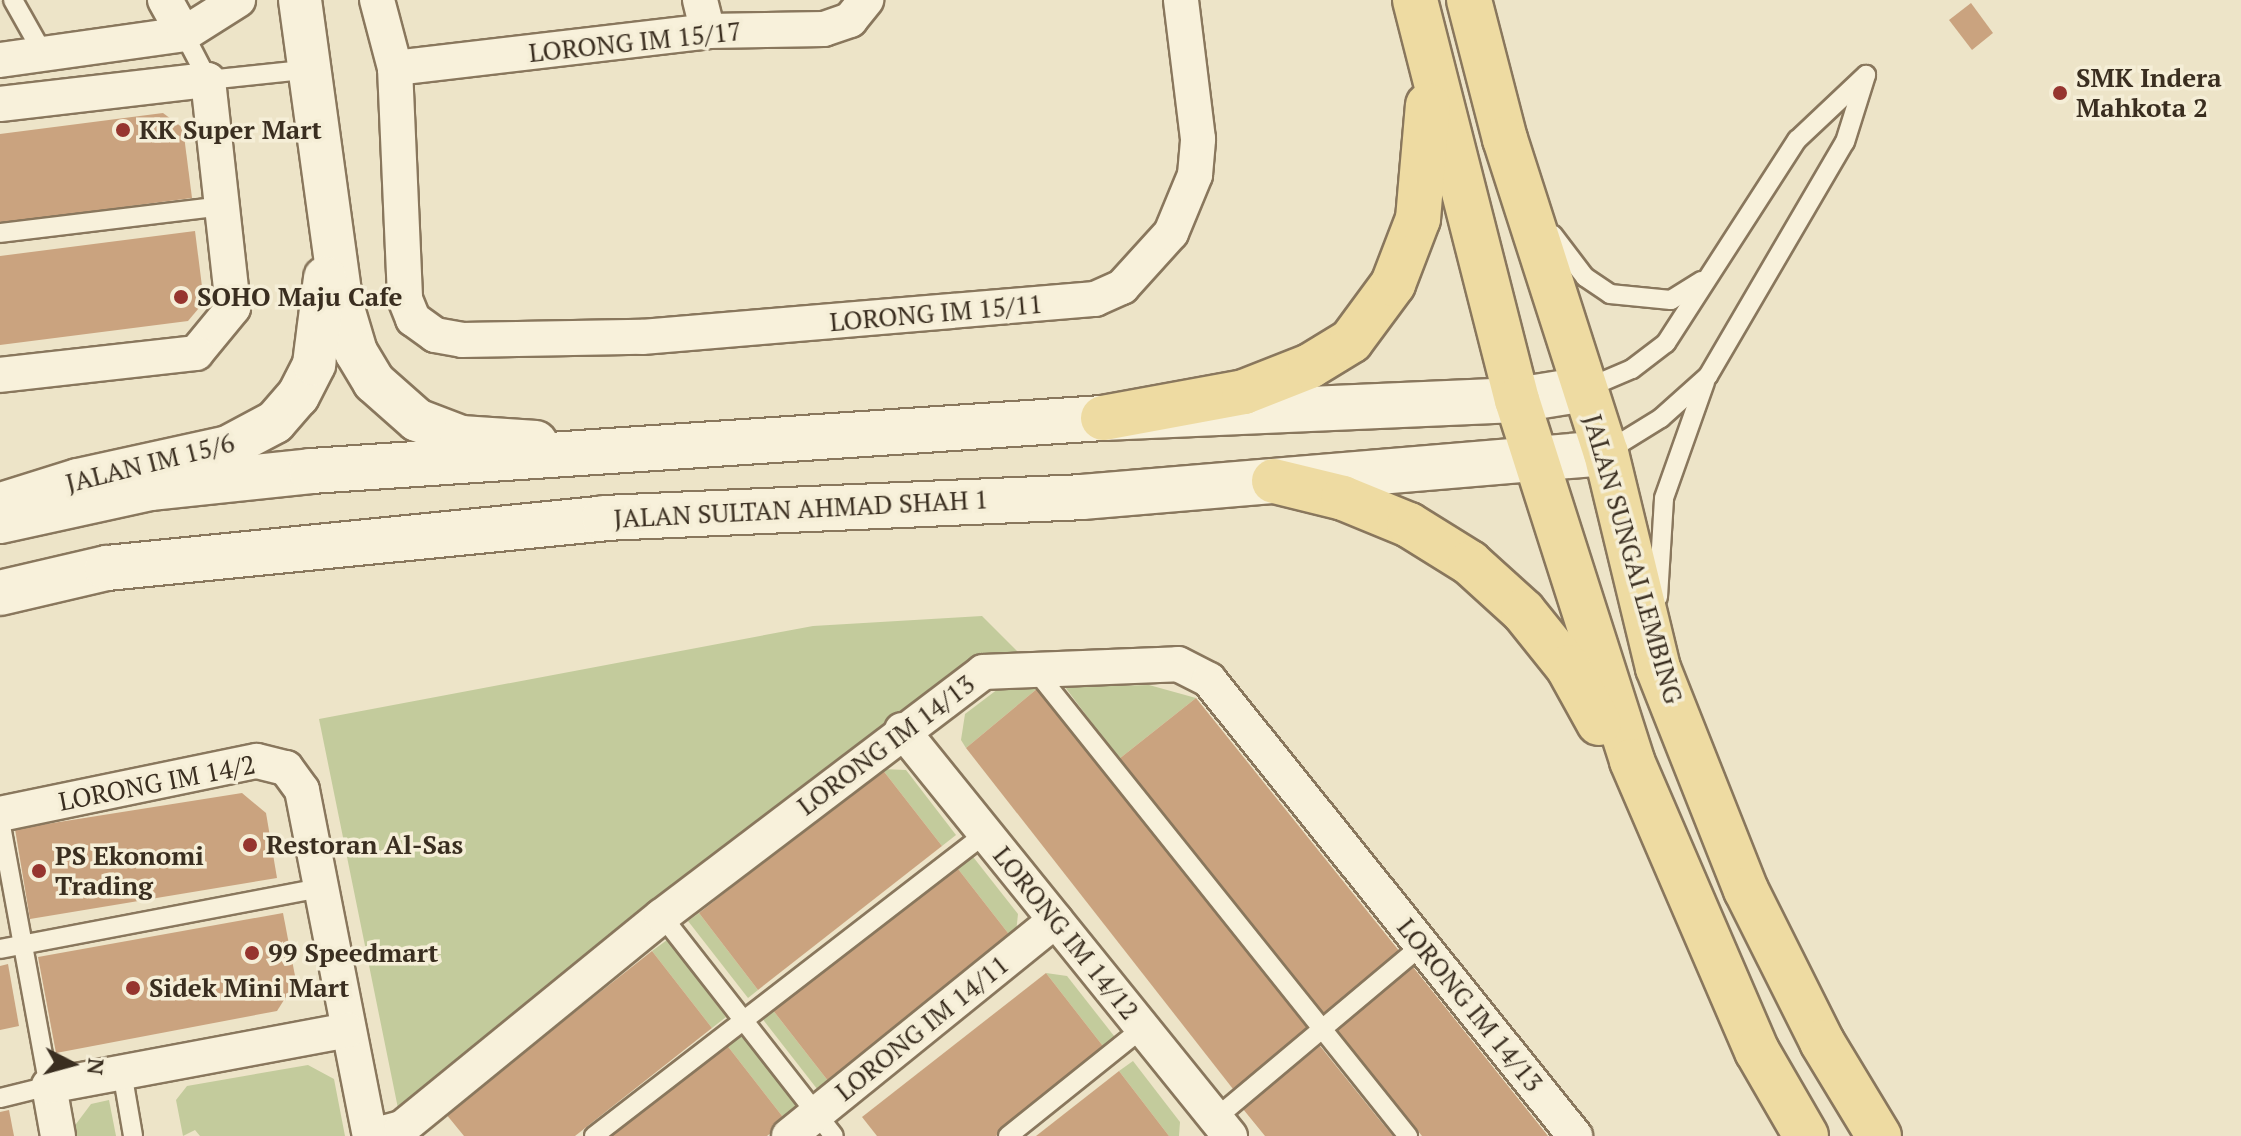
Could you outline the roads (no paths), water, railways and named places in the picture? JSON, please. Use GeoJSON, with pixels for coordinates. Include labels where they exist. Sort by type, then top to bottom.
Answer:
{"type":"FeatureCollection","features":[{"type":"Feature","properties":{"kind":"main road"},"geometry":{"type":"LineString","coordinates":[[1415,0],[1517,400],[1632,761],[1757,1051],[1806,1136]]}},
{"type":"Feature","properties":{"kind":"main road","name":"JALAN SUNGAI LEMBING"},"geometry":{"type":"LineString","coordinates":[[1469,0],[1505,139],[1606,453],[1658,668],[1746,890],[1822,1042],[1879,1136]]}},
{"type":"Feature","properties":{"kind":"main road"},"geometry":{"type":"LineString","coordinates":[[1103,418],[1244,392],[1310,366],[1351,341],[1393,284],[1418,219],[1431,71]]}},
{"type":"Feature","properties":{"kind":"main road"},"geometry":{"type":"LineString","coordinates":[[0,521],[150,488],[633,448],[1103,418],[1517,400],[1585,389]]}},
{"type":"Feature","properties":{"kind":"main road","name":"JALAN SULTAN AHMAD SHAH 1"},"geometry":{"type":"LineString","coordinates":[[0,593],[107,568],[604,518],[1082,497],[1606,453]]}},
{"type":"Feature","properties":{"kind":"main road"},"geometry":{"type":"LineString","coordinates":[[1274,481],[1343,498],[1396,520],[1470,563],[1523,611],[1632,761]]}},
{"type":"Feature","properties":{"kind":"street"},"geometry":{"type":"LineString","coordinates":[[165,0],[184,34]]}},
{"type":"Feature","properties":{"kind":"street"},"geometry":{"type":"LineString","coordinates":[[0,60],[184,34],[238,0]]}},
{"type":"Feature","properties":{"kind":"street","name":"JALAN IM 15/6"},"geometry":{"type":"LineString","coordinates":[[300,0],[312,69],[329,221],[356,352],[396,404],[461,437],[633,448]]}},
{"type":"Feature","properties":{"kind":"street"},"geometry":{"type":"LineString","coordinates":[[377,0],[395,68]]}},
{"type":"Feature","properties":{"kind":"street","name":"LORONG IM 15/17"},"geometry":{"type":"LineString","coordinates":[[395,68],[704,16],[824,29],[850,20],[866,0]]}},
{"type":"Feature","properties":{"kind":"street","name":"LORONG IM 15/11"},"geometry":{"type":"LineString","coordinates":[[395,68],[405,299],[413,319],[435,335],[642,337],[1108,293],[1144,267],[1171,233],[1195,175],[1198,139],[1181,0]]}},
{"type":"Feature","properties":{"kind":"street"},"geometry":{"type":"LineString","coordinates":[[0,104],[208,80],[233,308],[196,353],[0,375]]}},
{"type":"Feature","properties":{"kind":"street","name":"JALAN IM 15/6"},"geometry":{"type":"LineString","coordinates":[[0,505],[78,480],[228,447],[275,422],[298,396],[314,364],[329,221]]}},
{"type":"Feature","properties":{"kind":"street","name":"LORONG IM 14/13"},"geometry":{"type":"LineString","coordinates":[[388,1134],[662,916],[902,730],[983,672],[1178,664],[1209,680],[1575,1136]]}},
{"type":"Feature","properties":{"kind":"street","name":"LORONG IM 14/12"},"geometry":{"type":"LineString","coordinates":[[902,730],[1223,1127]]}},
{"type":"Feature","properties":{"kind":"street","name":"LORONG IM 14/2"},"geometry":{"type":"LineString","coordinates":[[0,817],[257,761],[286,768],[302,790],[321,888]]}},
{"type":"Feature","properties":{"kind":"street"},"geometry":{"type":"LineString","coordinates":[[321,888],[348,1030],[388,1134]]}},
{"type":"Feature","properties":{"kind":"street","name":"LORONG IM 14/11"},"geometry":{"type":"LineString","coordinates":[[789,1136],[825,1125],[1056,920]]}},
{"type":"Feature","properties":{"kind":"street"},"geometry":{"type":"LineString","coordinates":[[58,1136],[49,1086],[348,1030]]}},
{"type":"Feature","properties":{"kind":"lane"},"geometry":{"type":"LineString","coordinates":[[13,0],[44,55]]}},
{"type":"Feature","properties":{"kind":"lane"},"geometry":{"type":"LineString","coordinates":[[184,34],[208,80],[312,69]]}},
{"type":"Feature","properties":{"kind":"lane"},"geometry":{"type":"LineString","coordinates":[[1585,389],[1632,369],[1666,343],[1704,279],[1797,140],[1866,75],[1845,142],[1708,376],[1664,498],[1658,668]]}},
{"type":"Feature","properties":{"kind":"lane"},"geometry":{"type":"LineString","coordinates":[[1505,139],[1560,249],[1585,277],[1610,294],[1644,301],[1671,300],[1704,279]]}},
{"type":"Feature","properties":{"kind":"lane"},"geometry":{"type":"LineString","coordinates":[[0,233],[222,206]]}},
{"type":"Feature","properties":{"kind":"lane"},"geometry":{"type":"LineString","coordinates":[[1606,453],[1661,418],[1708,376]]}},
{"type":"Feature","properties":{"kind":"lane"},"geometry":{"type":"LineString","coordinates":[[1034,668],[1408,1136]]}},
{"type":"Feature","properties":{"kind":"lane"},"geometry":{"type":"LineString","coordinates":[[0,817],[49,1086],[0,1098]]}},
{"type":"Feature","properties":{"kind":"lane"},"geometry":{"type":"LineString","coordinates":[[594,1136],[742,1017],[986,833]]}},
{"type":"Feature","properties":{"kind":"lane"},"geometry":{"type":"LineString","coordinates":[[0,949],[321,888]]}},
{"type":"Feature","properties":{"kind":"lane"},"geometry":{"type":"LineString","coordinates":[[662,916],[825,1125]]}},
{"type":"Feature","properties":{"kind":"lane"},"geometry":{"type":"LineString","coordinates":[[1223,1127],[1322,1030],[1422,945]]}},
{"type":"Feature","properties":{"kind":"lane"},"geometry":{"type":"LineString","coordinates":[[1008,1136],[1143,1028]]}},
{"type":"Feature","properties":{"kind":"lane"},"geometry":{"type":"LineString","coordinates":[[122,1072],[133,1136]]}},
{"type":"Feature","properties":{"kind":"place","name":"SMK Indera Mahkota 2"},"geometry":{"type":"Point","coordinates":[2060,93]}},
{"type":"Feature","properties":{"kind":"place","name":"KK Super Mart"},"geometry":{"type":"Point","coordinates":[123,130]}},
{"type":"Feature","properties":{"kind":"place","name":"SOHO Maju Cafe"},"geometry":{"type":"Point","coordinates":[181,297]}},
{"type":"Feature","properties":{"kind":"place","name":"Restoran Al-Sas"},"geometry":{"type":"Point","coordinates":[250,845]}},
{"type":"Feature","properties":{"kind":"place","name":"PS Ekonomi Trading"},"geometry":{"type":"Point","coordinates":[39,871]}},
{"type":"Feature","properties":{"kind":"place","name":"99 Speedmart"},"geometry":{"type":"Point","coordinates":[252,953]}},
{"type":"Feature","properties":{"kind":"place","name":"Sidek Mini Mart"},"geometry":{"type":"Point","coordinates":[133,988]}}]}
